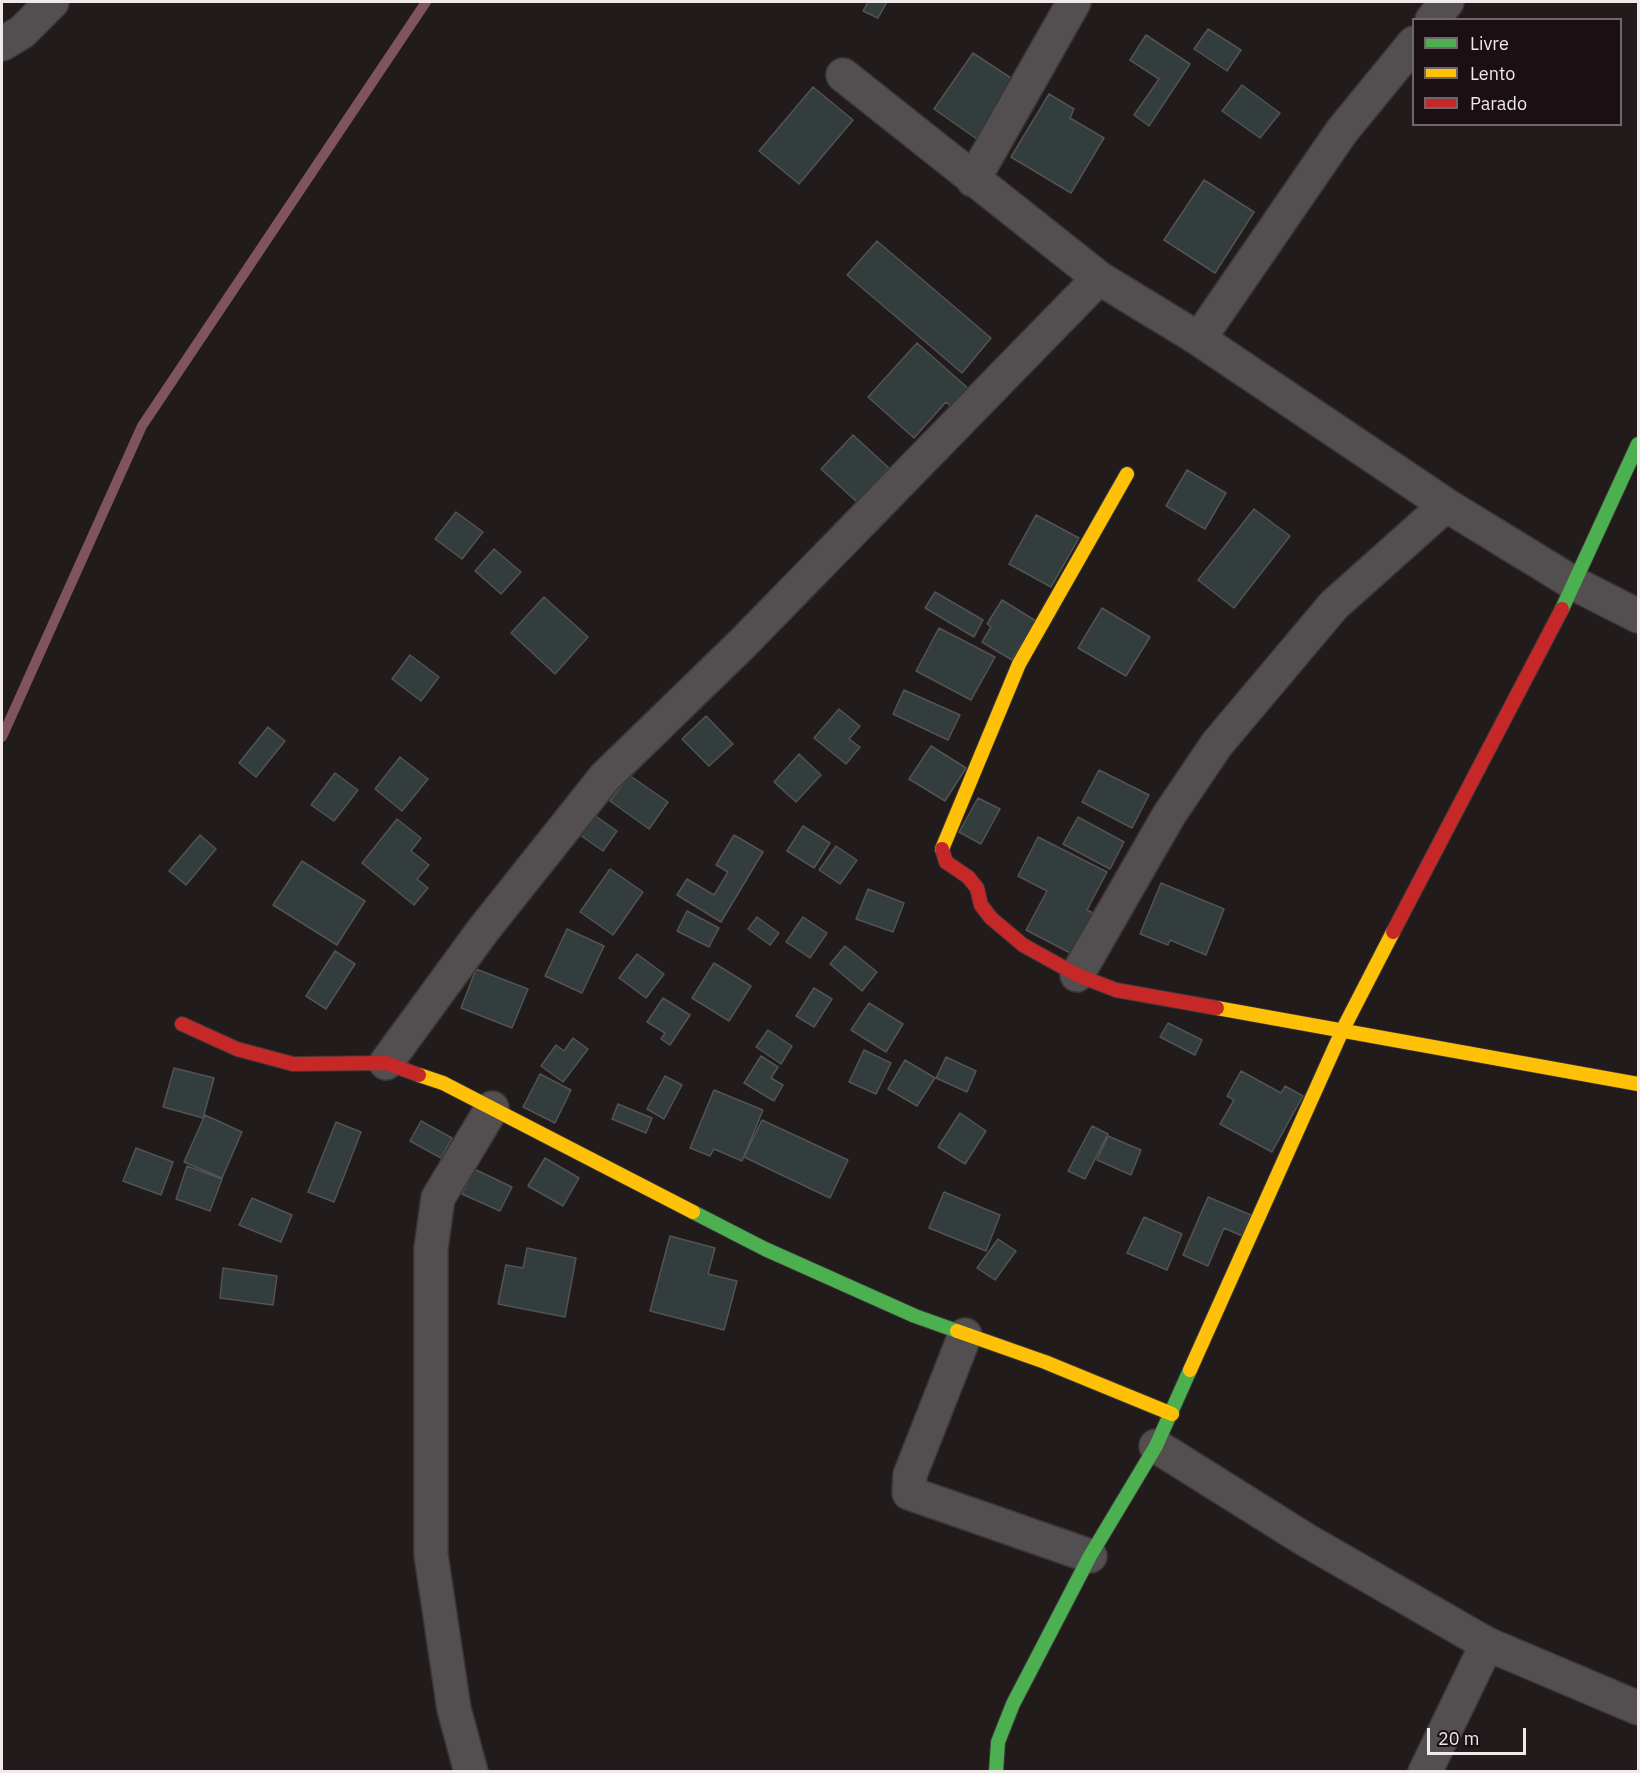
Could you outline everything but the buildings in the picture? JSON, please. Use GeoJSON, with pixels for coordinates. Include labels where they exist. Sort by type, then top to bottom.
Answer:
{"type":"FeatureCollection","features":[{"type":"Feature","properties":{"kind":"street"},"geometry":{"type":"LineString","coordinates":[[2,44],[22,33],[52,2]]}},
{"type":"Feature","properties":{"kind":"street"},"geometry":{"type":"LineString","coordinates":[[973,180],[1074,2]]}},
{"type":"Feature","properties":{"kind":"street"},"geometry":{"type":"LineString","coordinates":[[1434,18],[1447,2]]}},
{"type":"Feature","properties":{"kind":"street"},"geometry":{"type":"LineString","coordinates":[[1199,339],[1342,131],[1412,44]]}},
{"type":"Feature","properties":{"kind":"street"},"geometry":{"type":"LineString","coordinates":[[843,75],[1098,278],[1199,339],[1446,505],[1575,584],[1638,616]]}},
{"type":"Feature","properties":{"kind":"street"},"geometry":{"type":"LineString","coordinates":[[386,1063],[484,929],[605,777],[743,643],[1098,278]]}},
{"type":"Feature","properties":{"kind":"street"},"geometry":{"type":"LineString","coordinates":[[996,1772],[998,1742],[1013,1704],[1090,1556],[1156,1446],[1172,1414],[1342,1031],[1575,584],[1638,444]]}},
{"type":"Feature","properties":{"kind":"street"},"geometry":{"type":"LineString","coordinates":[[1127,474],[1019,664],[983,753],[944,838],[941,852],[946,862],[968,877],[977,888],[981,905],[991,918],[1023,945],[1077,975],[1116,990],[1638,1084]]}},
{"type":"Feature","properties":{"kind":"street"},"geometry":{"type":"LineString","coordinates":[[1077,975],[1169,815],[1218,744],[1334,605],[1446,505]]}},
{"type":"Feature","properties":{"kind":"street"},"geometry":{"type":"LineString","coordinates":[[182,1024],[237,1049],[293,1064],[386,1063],[442,1083],[765,1249],[964,1335],[1045,1362],[1172,1414]]}},
{"type":"Feature","properties":{"kind":"street"},"geometry":{"type":"LineString","coordinates":[[471,1772],[454,1709],[431,1556],[431,1248],[438,1198],[492,1108]]}},
{"type":"Feature","properties":{"kind":"street"},"geometry":{"type":"LineString","coordinates":[[964,1335],[910,1475],[909,1493],[1090,1556]]}},
{"type":"Feature","properties":{"kind":"street"},"geometry":{"type":"LineString","coordinates":[[1156,1446],[1306,1540],[1487,1644],[1638,1708]]}},
{"type":"Feature","properties":{"kind":"street"},"geometry":{"type":"LineString","coordinates":[[1425,1772],[1487,1644]]}},
{"type":"Feature","properties":{"kind":"waterway"},"geometry":{"type":"LineString","coordinates":[[2,737],[142,426],[426,2]]}},
{"type":"Feature","properties":{"kind":"traffic: fast"},"geometry":{"type":"LineString","coordinates":[[1562,609],[1638,444]]}},
{"type":"Feature","properties":{"kind":"traffic: fast"},"geometry":{"type":"LineString","coordinates":[[693,1212],[765,1249],[915,1316],[957,1331]]}},
{"type":"Feature","properties":{"kind":"traffic: fast"},"geometry":{"type":"LineString","coordinates":[[996,1772],[998,1742],[1013,1704],[1090,1556],[1156,1446],[1190,1370]]}},
{"type":"Feature","properties":{"kind":"traffic: slow"},"geometry":{"type":"LineString","coordinates":[[942,849],[1019,664],[1127,474]]}},
{"type":"Feature","properties":{"kind":"traffic: slow"},"geometry":{"type":"LineString","coordinates":[[1190,1370],[1342,1031],[1393,932]]}},
{"type":"Feature","properties":{"kind":"traffic: slow"},"geometry":{"type":"LineString","coordinates":[[1217,1008],[1638,1084]]}},
{"type":"Feature","properties":{"kind":"traffic: slow"},"geometry":{"type":"LineString","coordinates":[[419,1075],[443,1083],[693,1212]]}},
{"type":"Feature","properties":{"kind":"traffic: slow"},"geometry":{"type":"LineString","coordinates":[[957,1331],[1045,1362],[1172,1414]]}},
{"type":"Feature","properties":{"kind":"traffic: jam"},"geometry":{"type":"LineString","coordinates":[[1393,932],[1562,609]]}},
{"type":"Feature","properties":{"kind":"traffic: jam"},"geometry":{"type":"LineString","coordinates":[[942,849],[946,862],[968,877],[977,888],[981,905],[991,918],[1023,945],[1077,975],[1116,990],[1217,1008]]}},
{"type":"Feature","properties":{"kind":"traffic: jam"},"geometry":{"type":"LineString","coordinates":[[182,1024],[237,1049],[293,1064],[386,1063],[419,1075]]}}]}
